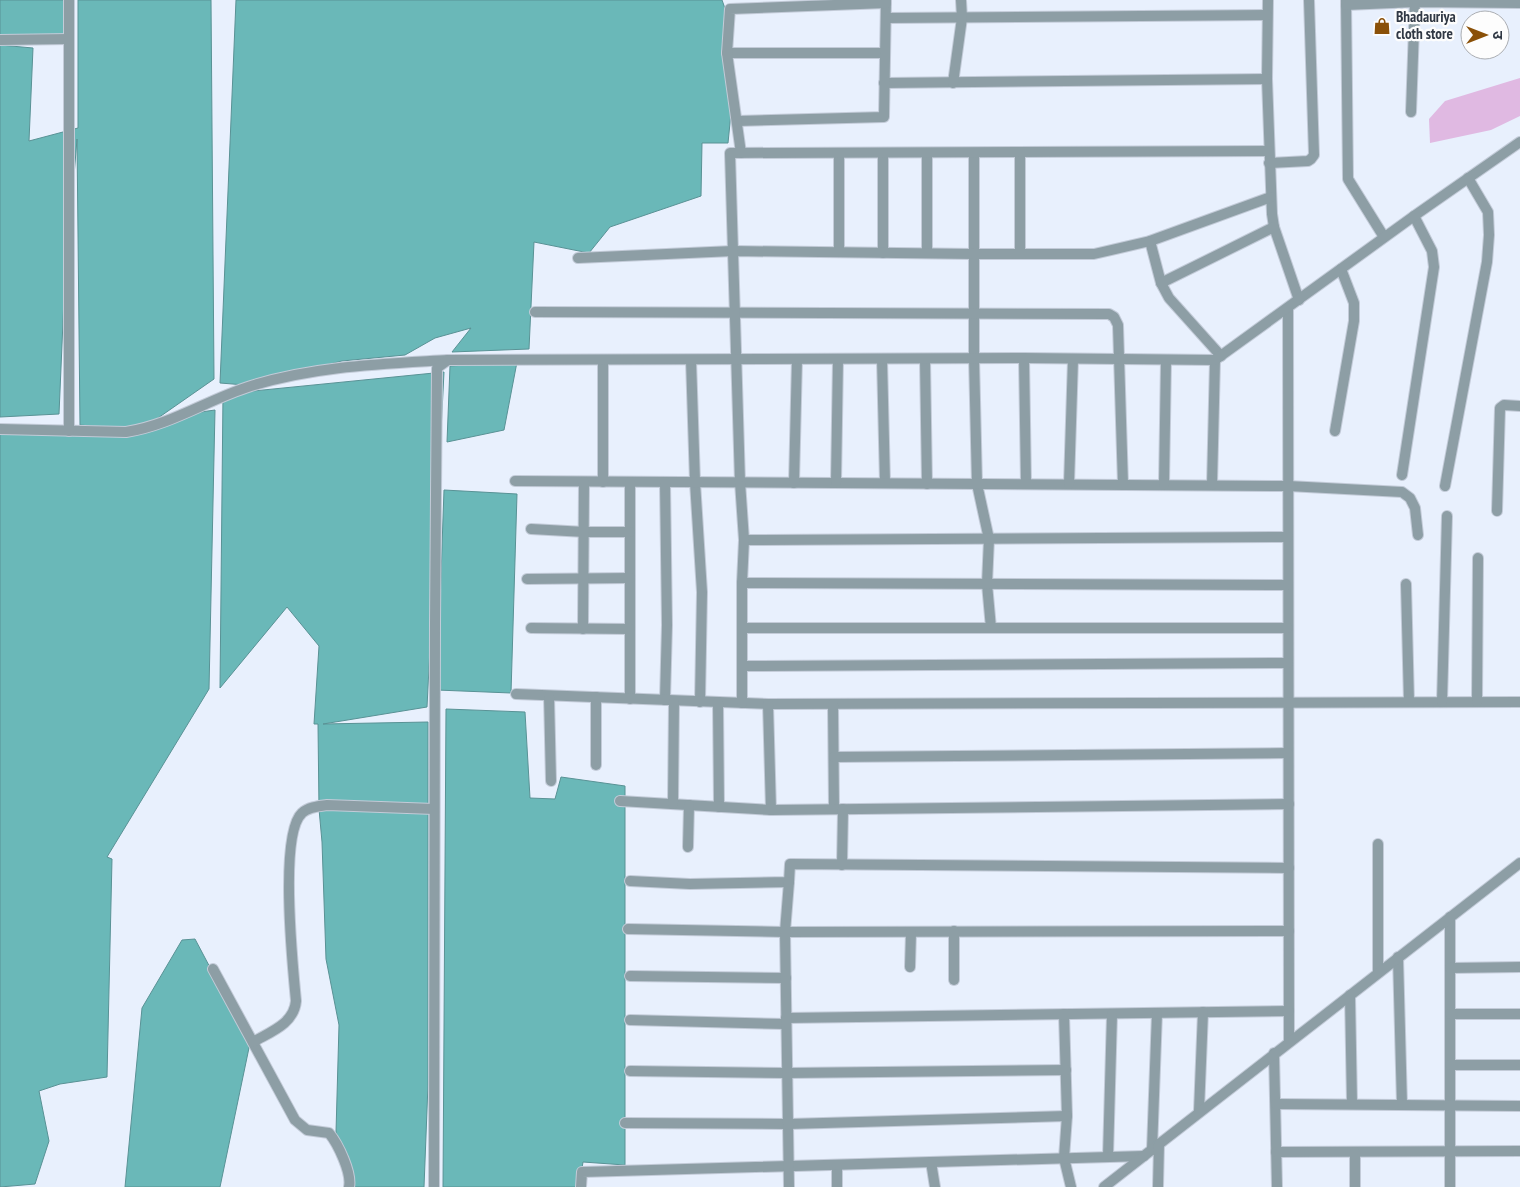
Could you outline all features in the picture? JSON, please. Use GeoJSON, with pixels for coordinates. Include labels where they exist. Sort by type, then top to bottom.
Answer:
{"type":"FeatureCollection","features":[{"type":"Feature","properties":{"kind":"street"},"geometry":{"type":"LineString","coordinates":[[69,0],[69,432]]}},
{"type":"Feature","properties":{"kind":"street"},"geometry":{"type":"LineString","coordinates":[[953,83],[962,18],[962,0]]}},
{"type":"Feature","properties":{"kind":"street"},"geometry":{"type":"LineString","coordinates":[[1268,0],[1269,163],[1274,227],[1299,300]]}},
{"type":"Feature","properties":{"kind":"street"},"geometry":{"type":"LineString","coordinates":[[1269,163],[1308,161],[1314,155],[1309,0]]}},
{"type":"Feature","properties":{"kind":"street"},"geometry":{"type":"LineString","coordinates":[[737,121],[884,117],[886,1],[730,9],[727,53],[740,153]]}},
{"type":"Feature","properties":{"kind":"street"},"geometry":{"type":"LineString","coordinates":[[1412,112],[1415,1]]}},
{"type":"Feature","properties":{"kind":"street"},"geometry":{"type":"LineString","coordinates":[[1384,238],[1348,179],[1346,2],[1520,2]]}},
{"type":"Feature","properties":{"kind":"street"},"geometry":{"type":"LineString","coordinates":[[886,18],[1267,14]]}},
{"type":"Feature","properties":{"kind":"street"},"geometry":{"type":"LineString","coordinates":[[0,40],[69,39]]}},
{"type":"Feature","properties":{"kind":"street"},"geometry":{"type":"LineString","coordinates":[[727,53],[885,53]]}},
{"type":"Feature","properties":{"kind":"street"},"geometry":{"type":"LineString","coordinates":[[884,83],[1267,79]]}},
{"type":"Feature","properties":{"kind":"street"},"geometry":{"type":"LineString","coordinates":[[0,429],[69,432],[126,432],[147,429],[251,386],[286,376],[383,364],[448,360],[974,358],[1166,360],[1218,358],[1520,142]]}},
{"type":"Feature","properties":{"kind":"street"},"geometry":{"type":"LineString","coordinates":[[742,703],[744,540],[740,482],[730,153],[1269,151]]}},
{"type":"Feature","properties":{"kind":"street"},"geometry":{"type":"LineString","coordinates":[[839,153],[839,252]]}},
{"type":"Feature","properties":{"kind":"street"},"geometry":{"type":"LineString","coordinates":[[883,153],[883,253]]}},
{"type":"Feature","properties":{"kind":"street"},"geometry":{"type":"LineString","coordinates":[[927,153],[927,253]]}},
{"type":"Feature","properties":{"kind":"street"},"geometry":{"type":"LineString","coordinates":[[974,153],[974,358],[977,484],[990,539],[987,584],[991,628]]}},
{"type":"Feature","properties":{"kind":"street"},"geometry":{"type":"LineString","coordinates":[[1020,153],[1020,254]]}},
{"type":"Feature","properties":{"kind":"street"},"geometry":{"type":"LineString","coordinates":[[1445,486],[1487,262],[1489,236],[1488,212],[1468,178]]}},
{"type":"Feature","properties":{"kind":"street"},"geometry":{"type":"LineString","coordinates":[[578,258],[733,251],[1094,254],[1150,240],[1271,197]]}},
{"type":"Feature","properties":{"kind":"street"},"geometry":{"type":"LineString","coordinates":[[1402,475],[1434,267],[1432,251],[1414,216]]}},
{"type":"Feature","properties":{"kind":"street"},"geometry":{"type":"LineString","coordinates":[[1160,283],[1274,227]]}},
{"type":"Feature","properties":{"kind":"street"},"geometry":{"type":"LineString","coordinates":[[1150,240],[1160,283],[1169,298],[1218,358],[1212,485]]}},
{"type":"Feature","properties":{"kind":"street"},"geometry":{"type":"LineString","coordinates":[[1335,431],[1354,321],[1354,303],[1341,269]]}},
{"type":"Feature","properties":{"kind":"street"},"geometry":{"type":"LineString","coordinates":[[1288,308],[1289,1042]]}},
{"type":"Feature","properties":{"kind":"street"},"geometry":{"type":"LineString","coordinates":[[535,312],[1110,314],[1118,325],[1123,485]]}},
{"type":"Feature","properties":{"kind":"street"},"geometry":{"type":"LineString","coordinates":[[1024,358],[1026,484]]}},
{"type":"Feature","properties":{"kind":"street"},"geometry":{"type":"LineString","coordinates":[[794,483],[796,359]]}},
{"type":"Feature","properties":{"kind":"street"},"geometry":{"type":"LineString","coordinates":[[836,483],[838,359]]}},
{"type":"Feature","properties":{"kind":"street"},"geometry":{"type":"LineString","coordinates":[[882,359],[885,483]]}},
{"type":"Feature","properties":{"kind":"street"},"geometry":{"type":"LineString","coordinates":[[926,359],[927,484]]}},
{"type":"Feature","properties":{"kind":"street"},"geometry":{"type":"LineString","coordinates":[[1069,484],[1073,359]]}},
{"type":"Feature","properties":{"kind":"street"},"geometry":{"type":"LineString","coordinates":[[434,1187],[437,368],[448,360]]}},
{"type":"Feature","properties":{"kind":"street"},"geometry":{"type":"LineString","coordinates":[[603,360],[603,482]]}},
{"type":"Feature","properties":{"kind":"street"},"geometry":{"type":"LineString","coordinates":[[691,360],[695,482],[702,592],[700,702]]}},
{"type":"Feature","properties":{"kind":"street"},"geometry":{"type":"LineString","coordinates":[[1164,485],[1166,360]]}},
{"type":"Feature","properties":{"kind":"street"},"geometry":{"type":"LineString","coordinates":[[1497,511],[1500,408],[1504,405],[1520,406]]}},
{"type":"Feature","properties":{"kind":"street"},"geometry":{"type":"LineString","coordinates":[[515,481],[1212,485],[1288,486],[1402,492],[1410,498],[1415,508],[1418,535]]}},
{"type":"Feature","properties":{"kind":"street"},"geometry":{"type":"LineString","coordinates":[[583,630],[584,482]]}},
{"type":"Feature","properties":{"kind":"street"},"geometry":{"type":"LineString","coordinates":[[630,482],[630,699]]}},
{"type":"Feature","properties":{"kind":"street"},"geometry":{"type":"LineString","coordinates":[[665,482],[667,625],[673,804]]}},
{"type":"Feature","properties":{"kind":"street"},"geometry":{"type":"LineString","coordinates":[[1442,702],[1447,516]]}},
{"type":"Feature","properties":{"kind":"street"},"geometry":{"type":"LineString","coordinates":[[531,529],[630,532]]}},
{"type":"Feature","properties":{"kind":"street"},"geometry":{"type":"LineString","coordinates":[[744,540],[1288,537]]}},
{"type":"Feature","properties":{"kind":"street"},"geometry":{"type":"LineString","coordinates":[[1477,702],[1478,558]]}},
{"type":"Feature","properties":{"kind":"street"},"geometry":{"type":"LineString","coordinates":[[527,579],[630,578]]}},
{"type":"Feature","properties":{"kind":"street"},"geometry":{"type":"LineString","coordinates":[[742,583],[1288,585]]}},
{"type":"Feature","properties":{"kind":"street"},"geometry":{"type":"LineString","coordinates":[[1406,584],[1408,702]]}},
{"type":"Feature","properties":{"kind":"street"},"geometry":{"type":"LineString","coordinates":[[531,628],[630,629]]}},
{"type":"Feature","properties":{"kind":"street"},"geometry":{"type":"LineString","coordinates":[[742,628],[1288,628]]}},
{"type":"Feature","properties":{"kind":"street"},"geometry":{"type":"LineString","coordinates":[[742,666],[1288,663]]}},
{"type":"Feature","properties":{"kind":"street"},"geometry":{"type":"LineString","coordinates":[[516,694],[768,704],[1520,702]]}},
{"type":"Feature","properties":{"kind":"street"},"geometry":{"type":"LineString","coordinates":[[549,696],[551,781]]}},
{"type":"Feature","properties":{"kind":"street"},"geometry":{"type":"LineString","coordinates":[[596,698],[596,766]]}},
{"type":"Feature","properties":{"kind":"street"},"geometry":{"type":"LineString","coordinates":[[718,702],[719,807]]}},
{"type":"Feature","properties":{"kind":"street"},"geometry":{"type":"LineString","coordinates":[[768,704],[771,810]]}},
{"type":"Feature","properties":{"kind":"street"},"geometry":{"type":"LineString","coordinates":[[833,704],[834,757],[842,865]]}},
{"type":"Feature","properties":{"kind":"street"},"geometry":{"type":"LineString","coordinates":[[834,757],[1288,753]]}},
{"type":"Feature","properties":{"kind":"street"},"geometry":{"type":"LineString","coordinates":[[620,801],[771,810],[1289,804]]}},
{"type":"Feature","properties":{"kind":"street"},"geometry":{"type":"LineString","coordinates":[[253,1042],[279,1027],[292,1017],[296,1010],[289,914],[292,838],[295,824],[301,814],[319,806],[327,805],[434,809]]}},
{"type":"Feature","properties":{"kind":"street"},"geometry":{"type":"LineString","coordinates":[[688,847],[689,805]]}},
{"type":"Feature","properties":{"kind":"street"},"geometry":{"type":"LineString","coordinates":[[1378,844],[1378,973]]}},
{"type":"Feature","properties":{"kind":"street"},"geometry":{"type":"LineString","coordinates":[[1104,1187],[1199,1111],[1520,863]]}},
{"type":"Feature","properties":{"kind":"street"},"geometry":{"type":"LineString","coordinates":[[790,1187],[785,932],[790,864],[1289,868]]}},
{"type":"Feature","properties":{"kind":"street"},"geometry":{"type":"LineString","coordinates":[[630,881],[690,884],[790,882]]}},
{"type":"Feature","properties":{"kind":"street"},"geometry":{"type":"LineString","coordinates":[[1450,917],[1450,1187]]}},
{"type":"Feature","properties":{"kind":"street"},"geometry":{"type":"LineString","coordinates":[[628,929],[785,932],[1289,931]]}},
{"type":"Feature","properties":{"kind":"street"},"geometry":{"type":"LineString","coordinates":[[954,931],[954,980]]}},
{"type":"Feature","properties":{"kind":"street"},"geometry":{"type":"LineString","coordinates":[[910,968],[911,932]]}},
{"type":"Feature","properties":{"kind":"street"},"geometry":{"type":"LineString","coordinates":[[1398,957],[1402,1104]]}},
{"type":"Feature","properties":{"kind":"street"},"geometry":{"type":"LineString","coordinates":[[1450,968],[1520,967]]}},
{"type":"Feature","properties":{"kind":"street"},"geometry":{"type":"LineString","coordinates":[[213,969],[295,1120],[307,1130],[330,1133],[334,1139],[345,1164],[350,1182],[349,1187]]}},
{"type":"Feature","properties":{"kind":"street"},"geometry":{"type":"LineString","coordinates":[[630,976],[786,978]]}},
{"type":"Feature","properties":{"kind":"street"},"geometry":{"type":"LineString","coordinates":[[1350,995],[1352,1104]]}},
{"type":"Feature","properties":{"kind":"street"},"geometry":{"type":"LineString","coordinates":[[630,1020],[786,1021],[1289,1011]]}},
{"type":"Feature","properties":{"kind":"street"},"geometry":{"type":"LineString","coordinates":[[1199,1111],[1203,1012]]}},
{"type":"Feature","properties":{"kind":"street"},"geometry":{"type":"LineString","coordinates":[[1157,1013],[1151,1150],[1158,1187]]}},
{"type":"Feature","properties":{"kind":"street"},"geometry":{"type":"LineString","coordinates":[[1064,1014],[1067,1116],[1064,1158],[1071,1187]]}},
{"type":"Feature","properties":{"kind":"street"},"geometry":{"type":"LineString","coordinates":[[1108,1157],[1112,1014]]}},
{"type":"Feature","properties":{"kind":"street"},"geometry":{"type":"LineString","coordinates":[[1450,1014],[1520,1014]]}},
{"type":"Feature","properties":{"kind":"street"},"geometry":{"type":"LineString","coordinates":[[1274,1053],[1277,1187]]}},
{"type":"Feature","properties":{"kind":"street"},"geometry":{"type":"LineString","coordinates":[[1450,1065],[1520,1065]]}},
{"type":"Feature","properties":{"kind":"street"},"geometry":{"type":"LineString","coordinates":[[630,1070],[787,1073],[1066,1070]]}},
{"type":"Feature","properties":{"kind":"street"},"geometry":{"type":"LineString","coordinates":[[1276,1104],[1520,1106]]}},
{"type":"Feature","properties":{"kind":"street"},"geometry":{"type":"LineString","coordinates":[[625,1123],[788,1124],[1067,1116]]}},
{"type":"Feature","properties":{"kind":"street"},"geometry":{"type":"LineString","coordinates":[[581,1187],[582,1172],[1108,1157],[1151,1150]]}},
{"type":"Feature","properties":{"kind":"street"},"geometry":{"type":"LineString","coordinates":[[1276,1152],[1520,1151]]}},
{"type":"Feature","properties":{"kind":"street"},"geometry":{"type":"LineString","coordinates":[[1354,1152],[1355,1187]]}},
{"type":"Feature","properties":{"kind":"street"},"geometry":{"type":"LineString","coordinates":[[931,1162],[935,1187]]}},
{"type":"Feature","properties":{"kind":"street"},"geometry":{"type":"LineString","coordinates":[[837,1165],[837,1187]]}},
{"type":"Feature","properties":{"kind":"shaded area"},"geometry":{"type":"Polygon","coordinates":[[[0,0],[64,0],[64,39],[0,39],[0,0]]]}},
{"type":"Feature","properties":{"kind":"shaded area"},"geometry":{"type":"Polygon","coordinates":[[[78,0],[211,0],[214,379],[158,418],[215,410],[209,689],[107,857],[112,859],[107,1077],[60,1084],[39,1091],[49,1141],[35,1184],[0,1187],[0,432],[100,427],[80,425],[77,139],[64,298],[59,414],[0,417],[0,45],[33,48],[29,141],[78,128],[78,0]]]}},
{"type":"Feature","properties":{"kind":"shaded area"},"geometry":{"type":"Polygon","coordinates":[[[236,0],[722,0],[727,14],[732,103],[728,143],[702,143],[701,196],[610,227],[589,253],[534,242],[529,349],[452,352],[471,328],[435,338],[405,355],[342,361],[245,385],[220,383],[236,0]]]}},
{"type":"Feature","properties":{"kind":"shaded area"},"geometry":{"type":"Polygon","coordinates":[[[1520,78],[1520,116],[1491,130],[1430,143],[1429,119],[1445,101],[1520,78]]]}},
{"type":"Feature","properties":{"kind":"shaded area"},"geometry":{"type":"Polygon","coordinates":[[[517,362],[504,430],[447,442],[450,366],[517,362]]]}},
{"type":"Feature","properties":{"kind":"shaded area"},"geometry":{"type":"Polygon","coordinates":[[[444,372],[427,707],[323,724],[428,722],[428,1084],[424,1187],[353,1187],[336,1132],[339,1025],[326,959],[319,809],[318,724],[314,724],[319,646],[287,607],[220,688],[223,394],[444,372]]]}},
{"type":"Feature","properties":{"kind":"shaded area"},"geometry":{"type":"Polygon","coordinates":[[[444,490],[517,494],[511,693],[437,690],[444,490]]]}},
{"type":"Feature","properties":{"kind":"shaded area"},"geometry":{"type":"Polygon","coordinates":[[[446,709],[525,712],[530,798],[555,799],[561,777],[625,786],[625,1165],[583,1162],[579,1187],[443,1187],[446,709]]]}},
{"type":"Feature","properties":{"kind":"shaded area"},"geometry":{"type":"Polygon","coordinates":[[[195,939],[250,1043],[220,1187],[125,1187],[142,1008],[182,940],[195,939]]]}},
{"type":"Feature","properties":{"kind":"place","name":"Bhadauriya cloth store"},"geometry":{"type":"Point","coordinates":[1382,26]}}]}
